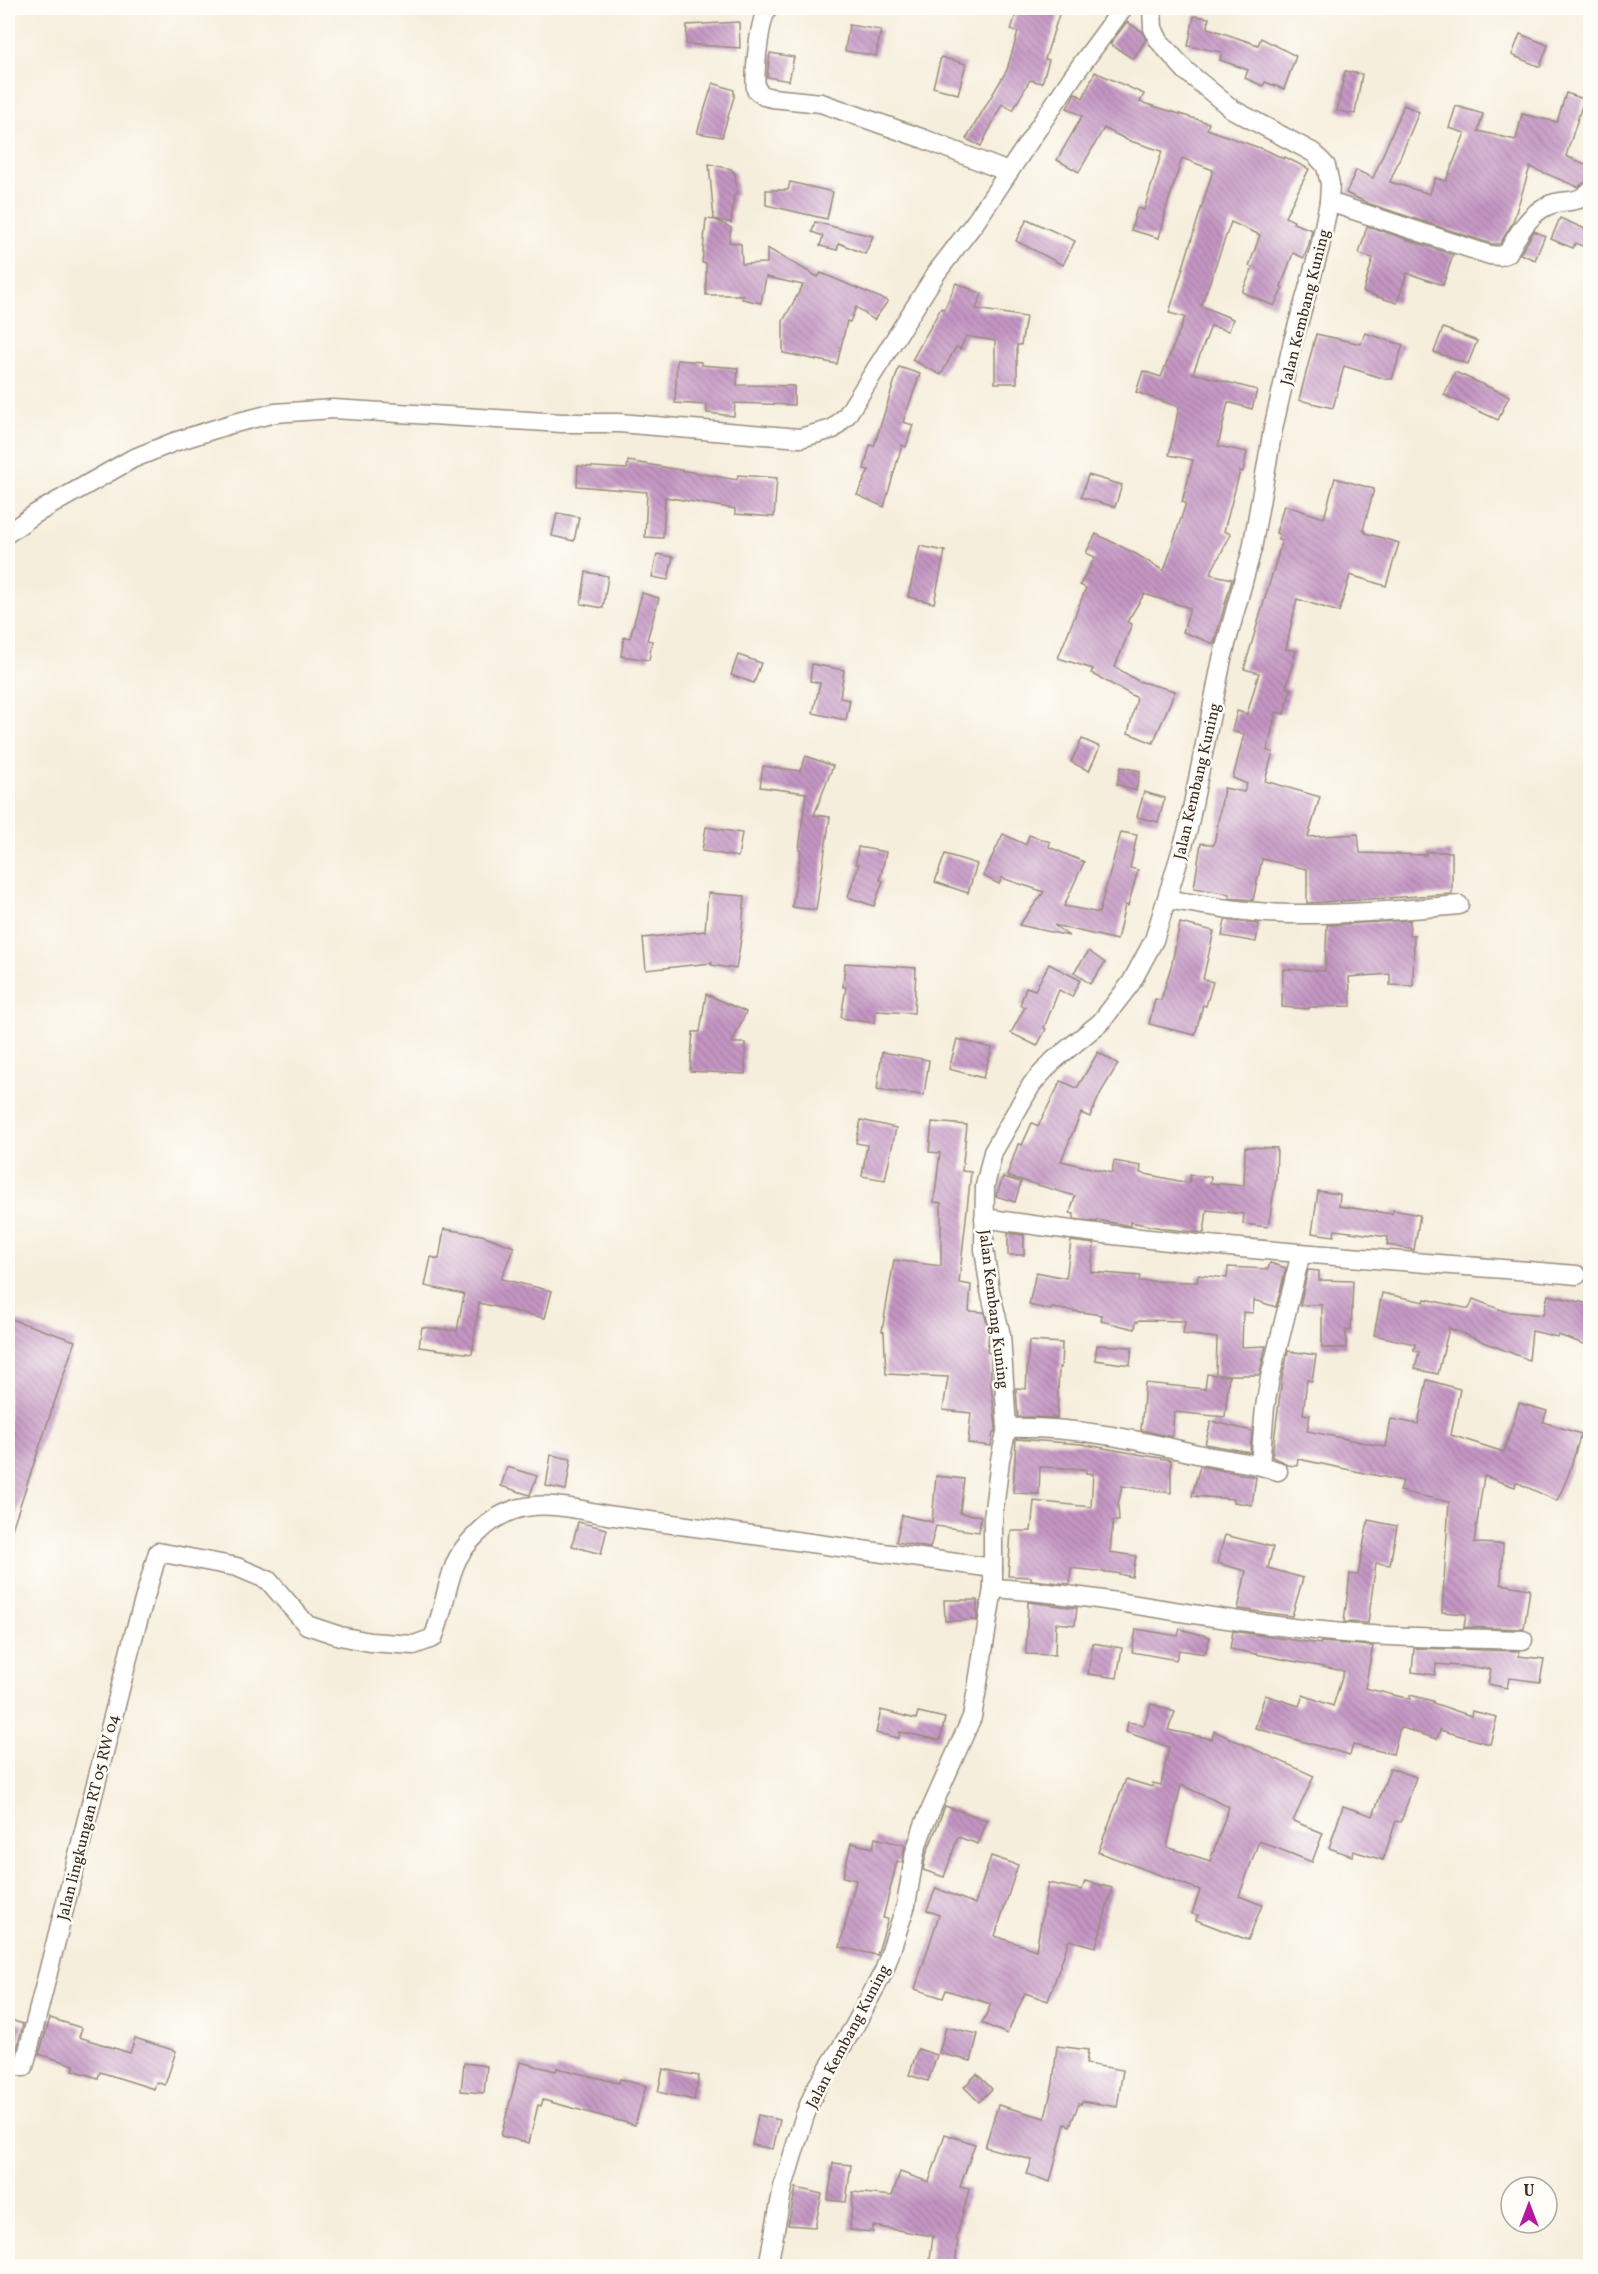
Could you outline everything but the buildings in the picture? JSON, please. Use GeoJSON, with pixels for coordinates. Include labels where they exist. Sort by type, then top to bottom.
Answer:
{"type":"FeatureCollection","features":[{"type":"Feature","properties":{"kind":"street"},"geometry":{"type":"LineString","coordinates":[[768,8],[765,11],[754,76],[756,90],[764,96],[821,103],[1008,171]]}},
{"type":"Feature","properties":{"kind":"street"},"geometry":{"type":"LineString","coordinates":[[8,533],[35,514],[132,459],[174,442],[275,413],[333,409],[356,410],[562,423],[619,423],[800,438],[832,429],[847,415],[937,272],[976,221],[1008,171],[1123,8]]}},
{"type":"Feature","properties":{"kind":"street","name":"Jalan Kembang Kuning"},"geometry":{"type":"LineString","coordinates":[[768,2266],[783,2187],[805,2115],[816,2088],[854,2027],[884,1971],[906,1905],[915,1852],[924,1825],[972,1717],[993,1588],[993,1518],[1000,1460],[1007,1428],[1003,1352],[997,1313],[990,1292],[984,1249],[985,1186],[993,1152],[1032,1084],[1053,1061],[1101,1022],[1131,983],[1154,940],[1188,829],[1222,659],[1252,549],[1273,429],[1292,345],[1320,247],[1329,202],[1330,184],[1326,166],[1314,153],[1232,109],[1186,71],[1159,41],[1153,28],[1152,8]]}},
{"type":"Feature","properties":{"kind":"street"},"geometry":{"type":"LineString","coordinates":[[1329,202],[1490,255],[1500,256],[1508,253],[1520,230],[1544,207],[1583,199],[1590,191]]}},
{"type":"Feature","properties":{"kind":"street"},"geometry":{"type":"LineString","coordinates":[[1167,899],[1216,908],[1287,914],[1351,914],[1459,905]]}},
{"type":"Feature","properties":{"kind":"street"},"geometry":{"type":"LineString","coordinates":[[984,1218],[1064,1231],[1161,1241],[1576,1275]]}},
{"type":"Feature","properties":{"kind":"street"},"geometry":{"type":"LineString","coordinates":[[1260,1465],[1270,1378],[1301,1253]]}},
{"type":"Feature","properties":{"kind":"street"},"geometry":{"type":"LineString","coordinates":[[1007,1428],[1074,1431],[1127,1438],[1260,1465],[1278,1471]]}},
{"type":"Feature","properties":{"kind":"street","name":"Jalan lingkungan RT 05 RW 04"},"geometry":{"type":"LineString","coordinates":[[8,2062],[24,2067],[133,1638],[158,1552],[237,1567],[268,1580],[307,1625],[340,1636],[370,1642],[414,1645],[434,1638],[454,1568],[463,1548],[490,1521],[509,1510],[529,1506],[562,1506],[607,1515],[993,1568]]}},
{"type":"Feature","properties":{"kind":"street"},"geometry":{"type":"LineString","coordinates":[[993,1588],[1092,1597],[1233,1620],[1324,1631],[1523,1640]]}}]}
